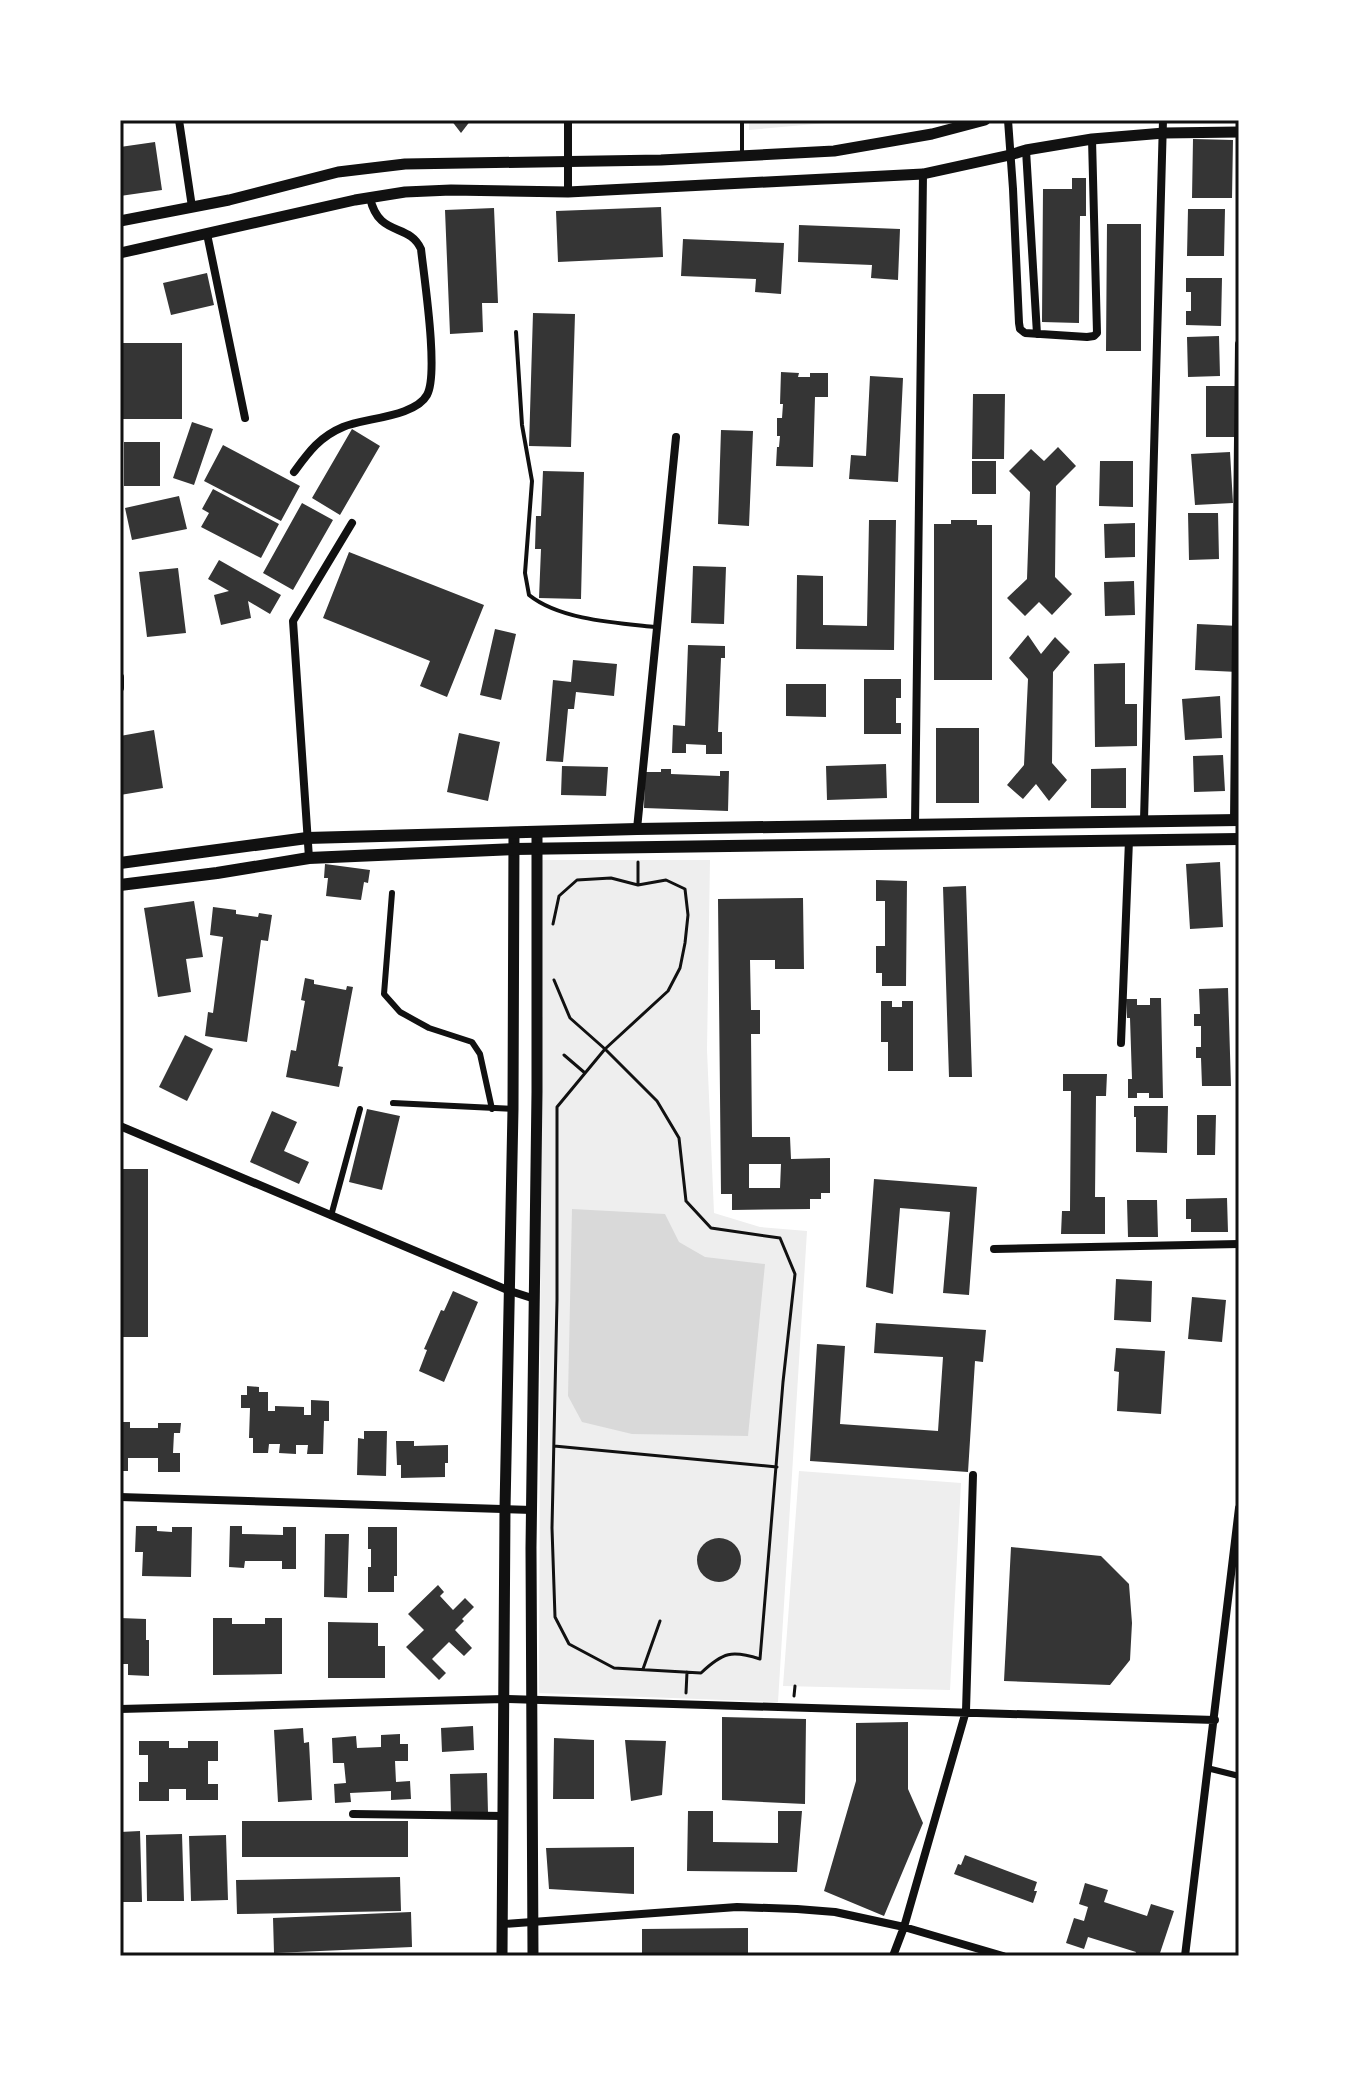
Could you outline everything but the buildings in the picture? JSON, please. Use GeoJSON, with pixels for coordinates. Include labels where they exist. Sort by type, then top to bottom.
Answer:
{"type":"FeatureCollection","features":[{"type":"Feature","properties":{"kind":"main road"},"geometry":{"type":"LineString","coordinates":[[120,863],[307,838],[637,829],[1237,820]]}},
{"type":"Feature","properties":{"kind":"main road"},"geometry":{"type":"LineString","coordinates":[[120,885],[309,858],[537,848],[1239,839]]}},
{"type":"Feature","properties":{"kind":"street"},"geometry":{"type":"LineString","coordinates":[[179,120],[192,207]]}},
{"type":"Feature","properties":{"kind":"street"},"geometry":{"type":"LineString","coordinates":[[568,120],[568,192]]}},
{"type":"Feature","properties":{"kind":"street"},"geometry":{"type":"LineString","coordinates":[[120,221],[351,171],[405,164],[661,160],[834,151],[932,134],[985,120]]}},
{"type":"Feature","properties":{"kind":"street"},"geometry":{"type":"LineString","coordinates":[[1008,120],[1019,323],[1025,333],[1087,337],[1097,333],[1092,139]]}},
{"type":"Feature","properties":{"kind":"street"},"geometry":{"type":"LineString","coordinates":[[1144,820],[1163,120]]}},
{"type":"Feature","properties":{"kind":"street"},"geometry":{"type":"LineString","coordinates":[[120,253],[405,192],[568,192],[923,174],[1026,150],[1092,139],[1164,133],[1239,132]]}},
{"type":"Feature","properties":{"kind":"street"},"geometry":{"type":"LineString","coordinates":[[1026,150],[1037,334]]}},
{"type":"Feature","properties":{"kind":"street"},"geometry":{"type":"LineString","coordinates":[[915,825],[923,174]]}},
{"type":"Feature","properties":{"kind":"street"},"geometry":{"type":"LineString","coordinates":[[294,472],[316,443],[343,427],[416,406],[427,396],[432,379],[421,249],[418,242],[406,233],[382,222],[370,198]]}},
{"type":"Feature","properties":{"kind":"street"},"geometry":{"type":"LineString","coordinates":[[207,234],[245,418]]}},
{"type":"Feature","properties":{"kind":"street"},"geometry":{"type":"LineString","coordinates":[[1237,820],[1239,344]]}},
{"type":"Feature","properties":{"kind":"street"},"geometry":{"type":"LineString","coordinates":[[637,829],[676,437]]}},
{"type":"Feature","properties":{"kind":"street"},"geometry":{"type":"LineString","coordinates":[[309,858],[293,621],[352,523]]}},
{"type":"Feature","properties":{"kind":"street"},"geometry":{"type":"LineString","coordinates":[[120,677],[120,688]]}},
{"type":"Feature","properties":{"kind":"street"},"geometry":{"type":"LineString","coordinates":[[533,1956],[531,1700],[537,832]]}},
{"type":"Feature","properties":{"kind":"street"},"geometry":{"type":"LineString","coordinates":[[502,1956],[514,833]]}},
{"type":"Feature","properties":{"kind":"street"},"geometry":{"type":"LineString","coordinates":[[1121,1043],[1129,840]]}},
{"type":"Feature","properties":{"kind":"street"},"geometry":{"type":"LineString","coordinates":[[392,893],[384,994],[400,1012],[429,1028],[472,1042],[480,1054],[492,1109]]}},
{"type":"Feature","properties":{"kind":"street"},"geometry":{"type":"LineString","coordinates":[[393,1103],[513,1109]]}},
{"type":"Feature","properties":{"kind":"street"},"geometry":{"type":"LineString","coordinates":[[331,1216],[360,1109]]}},
{"type":"Feature","properties":{"kind":"street"},"geometry":{"type":"LineString","coordinates":[[120,1126],[535,1299]]}},
{"type":"Feature","properties":{"kind":"street"},"geometry":{"type":"LineString","coordinates":[[994,1249],[1239,1244]]}},
{"type":"Feature","properties":{"kind":"street"},"geometry":{"type":"LineString","coordinates":[[893,1956],[966,1711],[973,1475]]}},
{"type":"Feature","properties":{"kind":"street"},"geometry":{"type":"LineString","coordinates":[[120,1497],[532,1510]]}},
{"type":"Feature","properties":{"kind":"street"},"geometry":{"type":"LineString","coordinates":[[1185,1956],[1239,1508]]}},
{"type":"Feature","properties":{"kind":"street"},"geometry":{"type":"LineString","coordinates":[[120,1709],[504,1699],[1215,1720]]}},
{"type":"Feature","properties":{"kind":"street"},"geometry":{"type":"LineString","coordinates":[[1207,1768],[1239,1776]]}},
{"type":"Feature","properties":{"kind":"street"},"geometry":{"type":"LineString","coordinates":[[353,1814],[504,1816]]}},
{"type":"Feature","properties":{"kind":"street"},"geometry":{"type":"LineString","coordinates":[[503,1924],[737,1907],[835,1912],[904,1927],[1003,1956]]}},
{"type":"Feature","properties":{"kind":"lane"},"geometry":{"type":"LineString","coordinates":[[742,120],[742,156]]}},
{"type":"Feature","properties":{"kind":"lane"},"geometry":{"type":"LineString","coordinates":[[516,332],[522,425],[532,481],[525,573],[529,595],[540,604],[591,620],[658,628]]}},
{"type":"Feature","properties":{"kind":"path"},"geometry":{"type":"LineString","coordinates":[[638,847],[638,885]]}},
{"type":"Feature","properties":{"kind":"path"},"geometry":{"type":"LineString","coordinates":[[553,927],[559,896],[577,880],[611,878],[638,885],[666,880],[685,889],[688,915],[685,943],[680,968],[668,991],[605,1049],[557,1107],[552,1528],[555,1617],[569,1644],[614,1668],[701,1673],[713,1662],[737,1652],[760,1659],[795,1274],[780,1238],[711,1228],[686,1201],[679,1138],[657,1101],[605,1049],[570,1018],[554,980]]}},
{"type":"Feature","properties":{"kind":"path"},"geometry":{"type":"LineString","coordinates":[[564,1055],[585,1073]]}},
{"type":"Feature","properties":{"kind":"path"},"geometry":{"type":"LineString","coordinates":[[554,1446],[777,1467]]}},
{"type":"Feature","properties":{"kind":"path"},"geometry":{"type":"LineString","coordinates":[[643,1669],[660,1621]]}},
{"type":"Feature","properties":{"kind":"path"},"geometry":{"type":"LineString","coordinates":[[685,1704],[687,1672]]}},
{"type":"Feature","properties":{"kind":"shaded area"},"geometry":{"type":"Polygon","coordinates":[[[749,120],[860,120],[749,130],[749,120]]]}},
{"type":"Feature","properties":{"kind":"shaded area"},"geometry":{"type":"Polygon","coordinates":[[[542,860],[710,860],[707,1050],[714,1213],[760,1227],[807,1231],[778,1702],[539,1693],[542,860]]]}},
{"type":"Feature","properties":{"kind":"shaded area"},"geometry":{"type":"Polygon","coordinates":[[[572,1209],[665,1214],[679,1242],[705,1257],[765,1264],[748,1436],[632,1434],[582,1422],[568,1396],[572,1209]]]}},
{"type":"Feature","properties":{"kind":"shaded area"},"geometry":{"type":"Polygon","coordinates":[[[799,1471],[961,1483],[950,1690],[783,1686],[799,1471]]]}}]}
